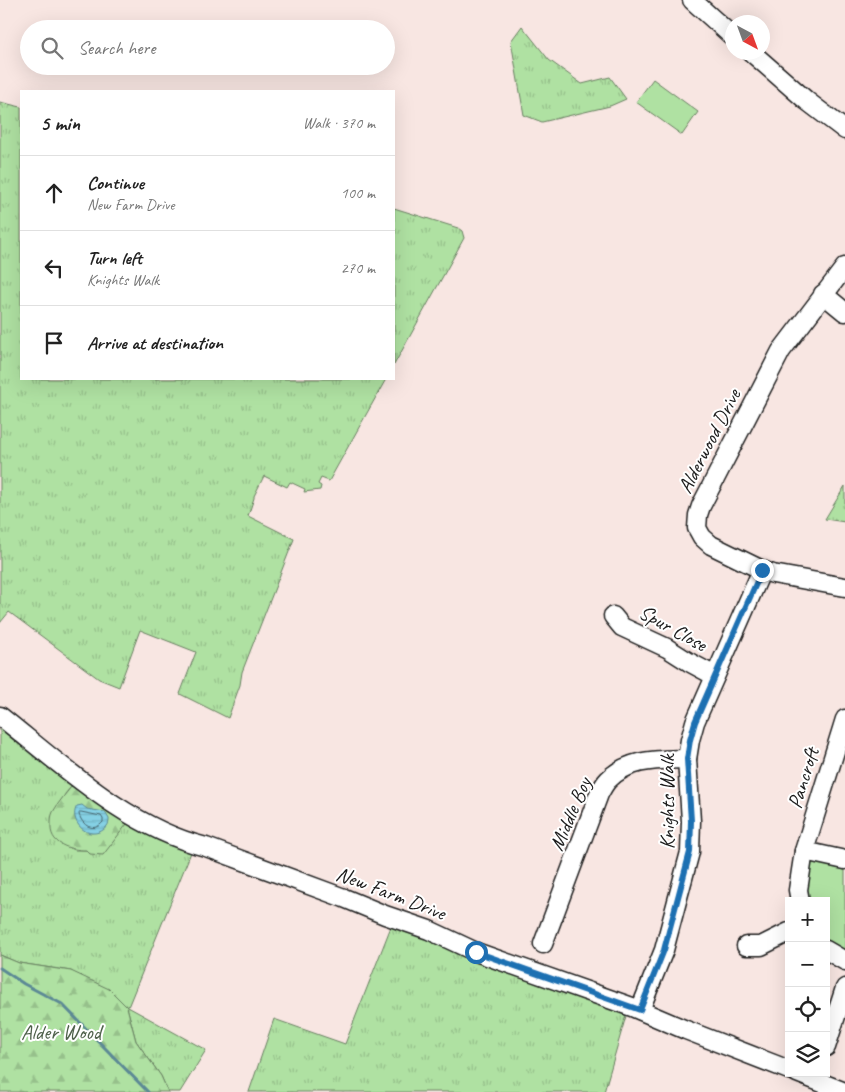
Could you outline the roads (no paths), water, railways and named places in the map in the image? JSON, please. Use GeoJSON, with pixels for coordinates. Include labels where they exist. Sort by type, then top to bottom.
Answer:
{"type":"FeatureCollection","features":[{"type":"Feature","properties":{"kind":"street"},"geometry":{"type":"LineString","coordinates":[[692,0],[725,30]]}},
{"type":"Feature","properties":{"kind":"street"},"geometry":{"type":"LineString","coordinates":[[760,60],[845,130]]}},
{"type":"Feature","properties":{"kind":"street","name":"Alderwood Drive"},"geometry":{"type":"LineString","coordinates":[[845,267],[781,351],[701,506],[697,528],[702,537],[711,545],[762,570],[773,574],[845,587]]}},
{"type":"Feature","properties":{"kind":"street"},"geometry":{"type":"LineString","coordinates":[[823,294],[845,312]]}},
{"type":"Feature","properties":{"kind":"street","name":"Knights Walk"},"geometry":{"type":"LineString","coordinates":[[640,1010],[664,950],[690,852],[691,821],[687,759],[690,740],[695,722],[762,570]]}},
{"type":"Feature","properties":{"kind":"street","name":"Spur Close"},"geometry":{"type":"LineString","coordinates":[[613,616],[622,626],[667,648],[715,676]]}},
{"type":"Feature","properties":{"kind":"street","name":"New Farm Drive"},"geometry":{"type":"LineString","coordinates":[[0,716],[104,797],[126,812],[165,832],[429,930],[476,952],[640,1010],[785,1068]]}},
{"type":"Feature","properties":{"kind":"street","name":"Pancroft"},"geometry":{"type":"LineString","coordinates":[[799,897],[798,890],[804,851],[845,719]]}},
{"type":"Feature","properties":{"kind":"street","name":"Middle Boy"},"geometry":{"type":"LineString","coordinates":[[543,944],[599,794],[607,781],[631,764],[646,761],[687,759]]}},
{"type":"Feature","properties":{"kind":"street"},"geometry":{"type":"LineString","coordinates":[[804,851],[845,860]]}},
{"type":"Feature","properties":{"kind":"street"},"geometry":{"type":"LineString","coordinates":[[746,946],[761,946],[785,934]]}},
{"type":"Feature","properties":{"kind":"street"},"geometry":{"type":"LineString","coordinates":[[830,952],[845,961]]}},
{"type":"Feature","properties":{"kind":"street"},"geometry":{"type":"LineString","coordinates":[[830,1035],[845,988]]}},
{"type":"Feature","properties":{"kind":"street"},"geometry":{"type":"LineString","coordinates":[[816,1077],[845,1092]]}},
{"type":"Feature","properties":{"kind":"water"},"geometry":{"type":"Polygon","coordinates":[[[82,805],[87,809],[105,812],[109,819],[108,825],[98,832],[92,833],[80,827],[77,823],[75,810],[77,806],[82,805]]]}},
{"type":"Feature","properties":{"kind":"waterway"},"geometry":{"type":"LineString","coordinates":[[0,968],[24,984],[62,1004],[148,1092]]}},
{"type":"Feature","properties":{"kind":"park label","name":"Alder Wood"},"geometry":{"type":"Point","coordinates":[61,1032]}}]}
